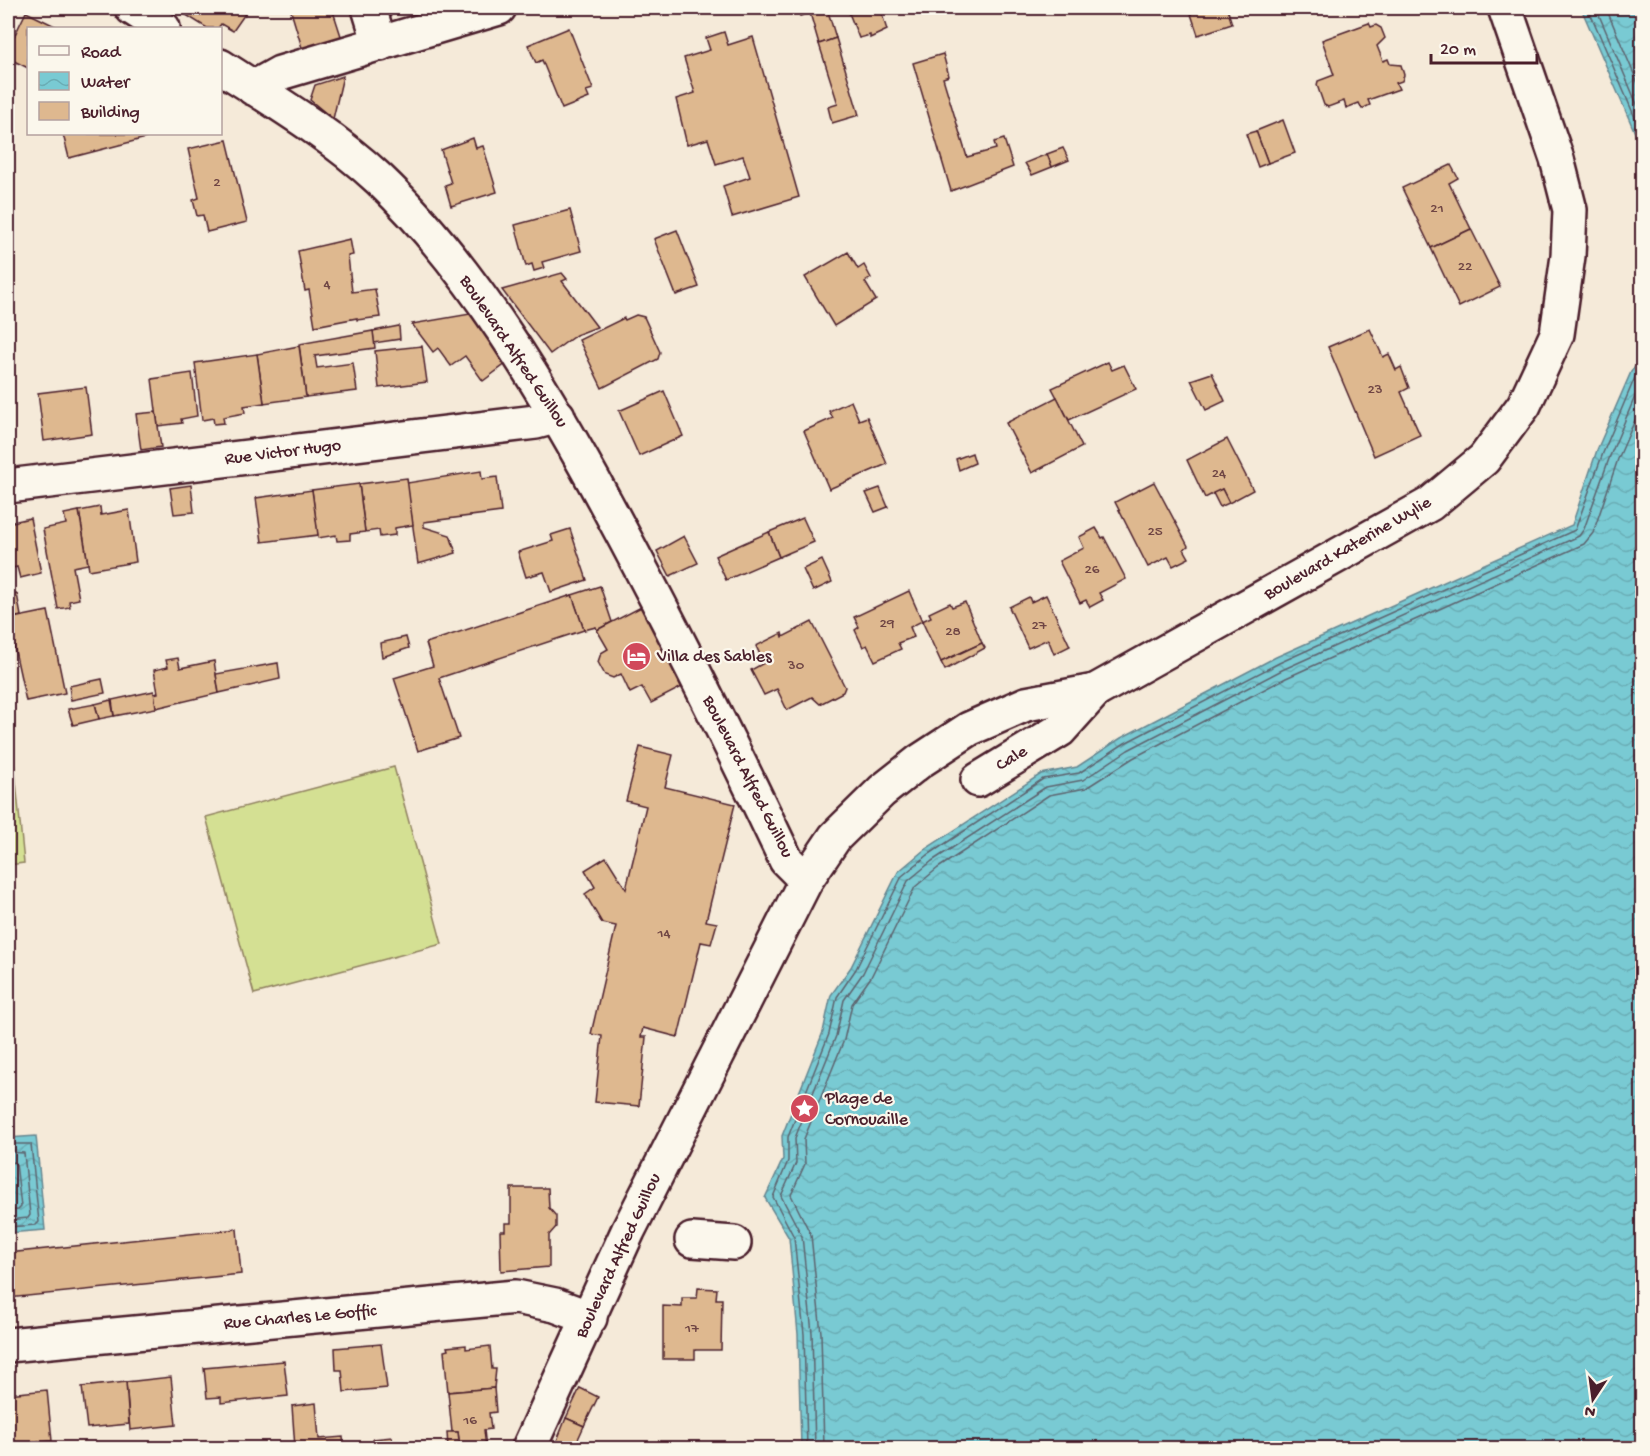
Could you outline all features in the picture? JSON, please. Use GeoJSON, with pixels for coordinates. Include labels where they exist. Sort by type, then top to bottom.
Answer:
{"type":"FeatureCollection","features":[{"type":"Feature","properties":{"kind":"street"},"geometry":{"type":"LineString","coordinates":[[132,8],[162,27]]}},
{"type":"Feature","properties":{"kind":"street"},"geometry":{"type":"LineString","coordinates":[[369,8],[380,44]]}},
{"type":"Feature","properties":{"kind":"street"},"geometry":{"type":"LineString","coordinates":[[253,88],[280,73],[498,8]]}},
{"type":"Feature","properties":{"kind":"street","name":"Boulevard Katerine Wylie"},"geometry":{"type":"LineString","coordinates":[[806,880],[835,837],[882,790],[920,761],[969,729],[1026,704],[1095,691],[1430,504],[1484,459],[1524,405],[1557,334],[1568,256],[1570,210],[1557,159],[1505,8]]}},
{"type":"Feature","properties":{"kind":"street","name":"Boulevard Alfred Guillou"},"geometry":{"type":"LineString","coordinates":[[222,67],[358,161],[398,198],[471,288],[558,416],[651,587],[786,860],[806,880],[628,1231],[529,1449]]}},
{"type":"Feature","properties":{"kind":"street","name":"Rue Victor Hugo"},"geometry":{"type":"LineString","coordinates":[[8,486],[536,422],[558,416]]}},
{"type":"Feature","properties":{"kind":"street","name":"Cale"},"geometry":{"type":"LineString","coordinates":[[978,780],[1060,730],[1095,691]]}},
{"type":"Feature","properties":{"kind":"street"},"geometry":{"type":"LineString","coordinates":[[692,1240],[735,1243]]}},
{"type":"Feature","properties":{"kind":"street","name":"Rue Charles Le Goffic"},"geometry":{"type":"LineString","coordinates":[[8,1345],[516,1297],[555,1305],[590,1318]]}},
{"type":"Feature","properties":{"kind":"green space"},"geometry":{"type":"Polygon","coordinates":[[[8,700],[24,863],[8,865],[8,700]]]}},
{"type":"Feature","properties":{"kind":"green space"},"geometry":{"type":"Polygon","coordinates":[[[394,767],[442,944],[254,994],[206,817],[394,767]]]}},
{"type":"Feature","properties":{"kind":"water"},"geometry":{"type":"Polygon","coordinates":[[[1581,8],[1642,8],[1642,147],[1639,142],[1581,8]]]}},
{"type":"Feature","properties":{"kind":"water"},"geometry":{"type":"Polygon","coordinates":[[[1642,358],[1642,1448],[801,1448],[798,1334],[789,1238],[765,1198],[783,1159],[782,1136],[823,1032],[831,995],[851,967],[898,872],[924,850],[1041,774],[1077,767],[1121,738],[1276,657],[1572,525],[1597,450],[1631,372],[1642,358]]]}},
{"type":"Feature","properties":{"kind":"water"},"geometry":{"type":"Polygon","coordinates":[[[36,1136],[45,1230],[8,1233],[8,1138],[36,1136]]]}},
{"type":"Feature","properties":{"kind":"building"},"geometry":{"type":"Polygon","coordinates":[[[175,8],[249,8],[233,31],[221,24],[219,27],[205,27],[175,8]]]}},
{"type":"Feature","properties":{"kind":"building"},"geometry":{"type":"Polygon","coordinates":[[[290,8],[332,8],[342,39],[303,51],[290,8]]]}},
{"type":"Feature","properties":{"kind":"building"},"geometry":{"type":"Polygon","coordinates":[[[798,8],[827,8],[800,16],[798,8]]]}},
{"type":"Feature","properties":{"kind":"building"},"geometry":{"type":"Polygon","coordinates":[[[827,8],[836,38],[819,44],[810,13],[827,8]]]}},
{"type":"Feature","properties":{"kind":"building"},"geometry":{"type":"Polygon","coordinates":[[[847,8],[880,8],[887,30],[870,38],[870,35],[859,38],[847,8]]]}},
{"type":"Feature","properties":{"kind":"building"},"geometry":{"type":"Polygon","coordinates":[[[1189,8],[1227,8],[1232,24],[1198,35],[1189,8]]]}},
{"type":"Feature","properties":{"kind":"building"},"geometry":{"type":"Polygon","coordinates":[[[26,12],[57,27],[27,27],[27,68],[8,58],[8,49],[26,12]]]}},
{"type":"Feature","properties":{"kind":"building"},"geometry":{"type":"Polygon","coordinates":[[[1369,23],[1371,27],[1376,25],[1381,28],[1385,38],[1377,46],[1383,61],[1388,59],[1390,64],[1401,65],[1404,75],[1402,81],[1396,83],[1399,89],[1368,100],[1370,105],[1362,109],[1359,103],[1346,108],[1344,101],[1328,107],[1324,105],[1317,85],[1318,81],[1334,75],[1322,40],[1369,23]]]}},
{"type":"Feature","properties":{"kind":"building"},"geometry":{"type":"Polygon","coordinates":[[[569,28],[593,89],[586,91],[589,98],[562,109],[542,60],[536,63],[528,45],[569,28]]]}},
{"type":"Feature","properties":{"kind":"building"},"geometry":{"type":"Polygon","coordinates":[[[724,32],[728,45],[753,37],[799,197],[732,217],[723,186],[750,177],[743,156],[716,164],[708,139],[687,145],[676,99],[695,93],[684,58],[710,50],[706,38],[724,32]]]}},
{"type":"Feature","properties":{"kind":"building"},"geometry":{"type":"Polygon","coordinates":[[[836,38],[859,115],[832,123],[828,107],[838,104],[819,44],[836,38]]]}},
{"type":"Feature","properties":{"kind":"building"},"geometry":{"type":"Polygon","coordinates":[[[943,54],[949,76],[943,78],[967,157],[996,149],[994,142],[1004,139],[1013,167],[951,191],[913,63],[943,54]]]}},
{"type":"Feature","properties":{"kind":"building"},"geometry":{"type":"Polygon","coordinates":[[[343,76],[333,119],[310,100],[315,85],[343,76]]]}},
{"type":"Feature","properties":{"kind":"building"},"geometry":{"type":"Polygon","coordinates":[[[1283,120],[1295,153],[1268,163],[1256,131],[1283,120]]]}},
{"type":"Feature","properties":{"kind":"building"},"geometry":{"type":"Polygon","coordinates":[[[1256,131],[1268,163],[1258,167],[1246,134],[1256,131]]]}},
{"type":"Feature","properties":{"kind":"building"},"geometry":{"type":"Polygon","coordinates":[[[63,135],[144,135],[146,138],[69,158],[63,135]]]}},
{"type":"Feature","properties":{"kind":"building"},"geometry":{"type":"Polygon","coordinates":[[[473,138],[476,148],[483,146],[497,192],[451,206],[445,185],[451,183],[441,150],[473,138]]]}},
{"type":"Feature","properties":{"kind":"building"},"geometry":{"type":"Polygon","coordinates":[[[227,140],[247,222],[207,232],[203,215],[197,216],[193,200],[199,198],[188,149],[227,140]]]}},
{"type":"Feature","properties":{"kind":"building"},"geometry":{"type":"Polygon","coordinates":[[[1063,148],[1069,160],[1052,167],[1047,154],[1063,148]]]}},
{"type":"Feature","properties":{"kind":"building"},"geometry":{"type":"Polygon","coordinates":[[[1047,154],[1052,167],[1032,175],[1025,163],[1047,154]]]}},
{"type":"Feature","properties":{"kind":"building"},"geometry":{"type":"Polygon","coordinates":[[[1451,165],[1458,178],[1449,183],[1471,229],[1431,248],[1402,188],[1451,165]]]}},
{"type":"Feature","properties":{"kind":"building"},"geometry":{"type":"Polygon","coordinates":[[[570,210],[581,251],[542,262],[544,268],[534,271],[532,264],[526,266],[515,225],[570,210]]]}},
{"type":"Feature","properties":{"kind":"building"},"geometry":{"type":"Polygon","coordinates":[[[1471,229],[1500,287],[1459,307],[1431,248],[1471,229]]]}},
{"type":"Feature","properties":{"kind":"building"},"geometry":{"type":"Polygon","coordinates":[[[677,230],[699,287],[676,295],[654,239],[677,230]]]}},
{"type":"Feature","properties":{"kind":"building"},"geometry":{"type":"Polygon","coordinates":[[[350,239],[353,255],[348,256],[352,292],[375,289],[380,317],[357,320],[357,318],[315,326],[309,290],[305,291],[298,251],[350,239]]]}},
{"type":"Feature","properties":{"kind":"building"},"geometry":{"type":"Polygon","coordinates":[[[848,252],[858,269],[864,265],[871,278],[865,282],[876,300],[834,326],[805,277],[848,252]]]}},
{"type":"Feature","properties":{"kind":"building"},"geometry":{"type":"Polygon","coordinates":[[[562,273],[567,279],[562,281],[597,327],[576,335],[550,354],[502,290],[562,273]]]}},
{"type":"Feature","properties":{"kind":"building"},"geometry":{"type":"Polygon","coordinates":[[[470,314],[507,363],[483,381],[465,356],[451,366],[438,348],[433,352],[412,324],[470,314]]]}},
{"type":"Feature","properties":{"kind":"building"},"geometry":{"type":"Polygon","coordinates":[[[636,315],[644,317],[660,352],[658,359],[602,388],[579,340],[624,318],[625,320],[636,315]]]}},
{"type":"Feature","properties":{"kind":"building"},"geometry":{"type":"Polygon","coordinates":[[[399,326],[400,339],[374,343],[373,331],[399,326]]]}},
{"type":"Feature","properties":{"kind":"building"},"geometry":{"type":"Polygon","coordinates":[[[1370,329],[1383,357],[1389,354],[1396,370],[1401,367],[1409,388],[1401,392],[1420,435],[1374,456],[1328,347],[1370,329]]]}},
{"type":"Feature","properties":{"kind":"building"},"geometry":{"type":"Polygon","coordinates":[[[373,331],[375,348],[315,356],[317,368],[353,363],[357,391],[306,397],[299,344],[373,331]]]}},
{"type":"Feature","properties":{"kind":"building"},"geometry":{"type":"Polygon","coordinates":[[[299,346],[306,397],[264,403],[257,354],[299,346]]]}},
{"type":"Feature","properties":{"kind":"building"},"geometry":{"type":"Polygon","coordinates":[[[422,346],[427,382],[379,388],[375,351],[422,346]]]}},
{"type":"Feature","properties":{"kind":"building"},"geometry":{"type":"Polygon","coordinates":[[[257,354],[264,403],[244,406],[245,413],[223,417],[224,423],[214,424],[213,418],[202,420],[195,363],[257,354]]]}},
{"type":"Feature","properties":{"kind":"building"},"geometry":{"type":"Polygon","coordinates":[[[1108,362],[1112,370],[1124,365],[1136,389],[1069,420],[1052,388],[1108,362]]]}},
{"type":"Feature","properties":{"kind":"building"},"geometry":{"type":"Polygon","coordinates":[[[192,373],[197,416],[181,419],[182,423],[158,426],[152,379],[192,373]]]}},
{"type":"Feature","properties":{"kind":"building"},"geometry":{"type":"Polygon","coordinates":[[[1212,373],[1225,401],[1206,410],[1191,380],[1212,373]]]}},
{"type":"Feature","properties":{"kind":"building"},"geometry":{"type":"Polygon","coordinates":[[[86,387],[92,434],[44,441],[38,393],[86,387]]]}},
{"type":"Feature","properties":{"kind":"building"},"geometry":{"type":"Polygon","coordinates":[[[664,391],[683,436],[639,456],[619,411],[664,391]]]}},
{"type":"Feature","properties":{"kind":"building"},"geometry":{"type":"Polygon","coordinates":[[[1057,397],[1082,447],[1032,473],[1006,423],[1057,397]]]}},
{"type":"Feature","properties":{"kind":"building"},"geometry":{"type":"Polygon","coordinates":[[[851,401],[859,420],[867,417],[887,464],[829,489],[804,431],[833,418],[829,411],[851,401]]]}},
{"type":"Feature","properties":{"kind":"building"},"geometry":{"type":"Polygon","coordinates":[[[156,412],[161,447],[141,450],[136,414],[156,412]]]}},
{"type":"Feature","properties":{"kind":"building"},"geometry":{"type":"Polygon","coordinates":[[[1227,439],[1253,490],[1229,503],[1222,489],[1205,498],[1187,460],[1227,439]]]}},
{"type":"Feature","properties":{"kind":"building"},"geometry":{"type":"Polygon","coordinates":[[[972,453],[975,463],[959,470],[956,459],[972,453]]]}},
{"type":"Feature","properties":{"kind":"building"},"geometry":{"type":"Polygon","coordinates":[[[481,471],[482,479],[497,477],[501,512],[424,522],[424,527],[450,535],[456,553],[418,564],[407,483],[481,471]]]}},
{"type":"Feature","properties":{"kind":"building"},"geometry":{"type":"Polygon","coordinates":[[[407,478],[413,525],[395,528],[395,535],[380,537],[379,530],[365,532],[359,484],[407,478]]]}},
{"type":"Feature","properties":{"kind":"building"},"geometry":{"type":"Polygon","coordinates":[[[1154,482],[1188,546],[1184,549],[1189,558],[1173,566],[1168,557],[1148,567],[1115,502],[1154,482]]]}},
{"type":"Feature","properties":{"kind":"building"},"geometry":{"type":"Polygon","coordinates":[[[359,484],[365,532],[350,534],[350,540],[337,541],[336,535],[318,538],[312,490],[359,484]]]}},
{"type":"Feature","properties":{"kind":"building"},"geometry":{"type":"Polygon","coordinates":[[[191,485],[194,512],[174,514],[170,488],[191,485]]]}},
{"type":"Feature","properties":{"kind":"building"},"geometry":{"type":"Polygon","coordinates":[[[880,488],[888,507],[875,512],[866,493],[880,488]]]}},
{"type":"Feature","properties":{"kind":"building"},"geometry":{"type":"Polygon","coordinates":[[[1222,489],[1229,503],[1220,507],[1213,493],[1222,489]]]}},
{"type":"Feature","properties":{"kind":"building"},"geometry":{"type":"Polygon","coordinates":[[[312,490],[318,535],[262,542],[256,498],[312,490]]]}},
{"type":"Feature","properties":{"kind":"building"},"geometry":{"type":"Polygon","coordinates":[[[100,507],[101,515],[129,510],[136,562],[89,570],[79,511],[100,507]]]}},
{"type":"Feature","properties":{"kind":"building"},"geometry":{"type":"Polygon","coordinates":[[[79,511],[88,564],[73,567],[79,599],[69,601],[70,607],[58,609],[43,529],[66,524],[64,514],[79,511]]]}},
{"type":"Feature","properties":{"kind":"building"},"geometry":{"type":"Polygon","coordinates":[[[30,518],[41,573],[20,578],[17,567],[8,569],[8,523],[30,518]]]}},
{"type":"Feature","properties":{"kind":"building"},"geometry":{"type":"Polygon","coordinates":[[[803,518],[814,542],[779,557],[769,532],[803,518]]]}},
{"type":"Feature","properties":{"kind":"building"},"geometry":{"type":"Polygon","coordinates":[[[1096,528],[1102,538],[1104,537],[1126,579],[1099,593],[1103,600],[1090,607],[1086,600],[1080,603],[1059,561],[1084,548],[1079,537],[1096,528]]]}},
{"type":"Feature","properties":{"kind":"building"},"geometry":{"type":"Polygon","coordinates":[[[570,529],[587,580],[551,592],[544,572],[526,577],[518,552],[553,541],[551,535],[570,529]]]}},
{"type":"Feature","properties":{"kind":"building"},"geometry":{"type":"Polygon","coordinates":[[[769,532],[779,557],[726,580],[715,556],[769,532]]]}},
{"type":"Feature","properties":{"kind":"building"},"geometry":{"type":"Polygon","coordinates":[[[684,536],[698,563],[670,576],[657,551],[684,536]]]}},
{"type":"Feature","properties":{"kind":"building"},"geometry":{"type":"Polygon","coordinates":[[[822,560],[832,582],[813,591],[803,569],[822,560]]]}},
{"type":"Feature","properties":{"kind":"building"},"geometry":{"type":"Polygon","coordinates":[[[600,586],[612,622],[597,630],[596,627],[584,630],[572,595],[600,586]]]}},
{"type":"Feature","properties":{"kind":"building"},"geometry":{"type":"Polygon","coordinates":[[[909,591],[922,621],[910,627],[914,637],[898,643],[901,649],[875,661],[867,645],[863,647],[855,630],[859,627],[854,617],[909,591]]]}},
{"type":"Feature","properties":{"kind":"building"},"geometry":{"type":"Polygon","coordinates":[[[17,594],[21,616],[8,619],[8,596],[17,594]]]}},
{"type":"Feature","properties":{"kind":"building"},"geometry":{"type":"Polygon","coordinates":[[[572,595],[584,630],[439,678],[459,738],[418,751],[394,678],[433,666],[426,643],[572,595]]]}},
{"type":"Feature","properties":{"kind":"building"},"geometry":{"type":"Polygon","coordinates":[[[1046,595],[1070,646],[1054,654],[1048,639],[1028,648],[1009,607],[1029,597],[1031,602],[1046,595]]]}},
{"type":"Feature","properties":{"kind":"building"},"geometry":{"type":"Polygon","coordinates":[[[965,602],[982,643],[941,662],[922,621],[931,617],[929,613],[950,603],[952,607],[965,602]]]}},
{"type":"Feature","properties":{"kind":"building","name":"Villa des Sables"},"geometry":{"type":"Polygon","coordinates":[[[645,605],[686,685],[651,703],[642,687],[630,693],[621,674],[613,678],[605,675],[598,662],[601,653],[608,649],[597,630],[645,605]]]}},
{"type":"Feature","properties":{"kind":"building"},"geometry":{"type":"Polygon","coordinates":[[[48,611],[65,693],[26,701],[8,619],[48,611]]]}},
{"type":"Feature","properties":{"kind":"building"},"geometry":{"type":"Polygon","coordinates":[[[812,622],[845,687],[843,692],[820,704],[812,697],[787,710],[777,689],[764,695],[751,670],[764,663],[756,646],[782,633],[783,637],[812,622]]]}},
{"type":"Feature","properties":{"kind":"building"},"geometry":{"type":"Polygon","coordinates":[[[406,637],[409,648],[382,657],[380,643],[406,637]]]}},
{"type":"Feature","properties":{"kind":"building"},"geometry":{"type":"Polygon","coordinates":[[[982,643],[985,648],[945,670],[941,662],[982,643]]]}},
{"type":"Feature","properties":{"kind":"building"},"geometry":{"type":"Polygon","coordinates":[[[178,658],[180,668],[214,661],[219,693],[156,708],[154,694],[158,693],[154,670],[168,667],[166,660],[178,658]]]}},
{"type":"Feature","properties":{"kind":"building"},"geometry":{"type":"Polygon","coordinates":[[[278,663],[280,679],[219,693],[216,674],[278,663]]]}},
{"type":"Feature","properties":{"kind":"building"},"geometry":{"type":"Polygon","coordinates":[[[102,679],[105,693],[71,700],[69,686],[102,679]]]}},
{"type":"Feature","properties":{"kind":"building"},"geometry":{"type":"Polygon","coordinates":[[[154,691],[156,708],[114,716],[112,700],[154,691]]]}},
{"type":"Feature","properties":{"kind":"building"},"geometry":{"type":"Polygon","coordinates":[[[111,700],[114,716],[99,719],[95,704],[111,700]]]}},
{"type":"Feature","properties":{"kind":"building"},"geometry":{"type":"Polygon","coordinates":[[[95,704],[99,719],[73,725],[68,709],[95,704]]]}},
{"type":"Feature","properties":{"kind":"building"},"geometry":{"type":"Polygon","coordinates":[[[640,747],[673,755],[665,787],[735,804],[706,921],[717,923],[711,944],[701,942],[678,1037],[643,1028],[641,1037],[646,1037],[639,1106],[595,1102],[602,1036],[591,1034],[616,926],[602,923],[585,894],[595,887],[585,870],[606,857],[626,889],[646,806],[626,801],[640,747]]]}},
{"type":"Feature","properties":{"kind":"building"},"geometry":{"type":"Polygon","coordinates":[[[511,1188],[548,1188],[549,1208],[556,1216],[556,1227],[549,1235],[549,1267],[501,1271],[500,1231],[505,1231],[505,1223],[511,1223],[511,1188]]]}},
{"type":"Feature","properties":{"kind":"building"},"geometry":{"type":"Polygon","coordinates":[[[237,1229],[241,1274],[8,1298],[8,1253],[237,1229]]]}},
{"type":"Feature","properties":{"kind":"building"},"geometry":{"type":"Polygon","coordinates":[[[698,1288],[717,1289],[716,1299],[722,1299],[721,1350],[695,1350],[695,1359],[663,1359],[663,1306],[682,1307],[682,1298],[697,1298],[698,1288]]]}},
{"type":"Feature","properties":{"kind":"building"},"geometry":{"type":"Polygon","coordinates":[[[381,1344],[387,1388],[344,1392],[342,1370],[336,1370],[335,1348],[381,1344]]]}},
{"type":"Feature","properties":{"kind":"building"},"geometry":{"type":"Polygon","coordinates":[[[466,1345],[466,1349],[490,1346],[492,1369],[496,1369],[494,1388],[448,1392],[444,1351],[448,1350],[447,1347],[466,1345]]]}},
{"type":"Feature","properties":{"kind":"building"},"geometry":{"type":"Polygon","coordinates":[[[284,1361],[288,1396],[221,1403],[221,1397],[207,1398],[204,1368],[284,1361]]]}},
{"type":"Feature","properties":{"kind":"building"},"geometry":{"type":"Polygon","coordinates":[[[171,1377],[176,1425],[130,1430],[126,1382],[171,1377]]]}},
{"type":"Feature","properties":{"kind":"building"},"geometry":{"type":"Polygon","coordinates":[[[126,1382],[129,1424],[87,1428],[82,1387],[126,1382]]]}},
{"type":"Feature","properties":{"kind":"building"},"geometry":{"type":"Polygon","coordinates":[[[494,1388],[496,1412],[489,1413],[491,1429],[484,1430],[486,1448],[460,1448],[458,1432],[452,1432],[448,1392],[494,1388]]]}},
{"type":"Feature","properties":{"kind":"building"},"geometry":{"type":"Polygon","coordinates":[[[580,1388],[598,1397],[584,1426],[566,1418],[580,1388]]]}},
{"type":"Feature","properties":{"kind":"building"},"geometry":{"type":"Polygon","coordinates":[[[47,1390],[52,1441],[8,1445],[8,1394],[47,1390]]]}},
{"type":"Feature","properties":{"kind":"building"},"geometry":{"type":"Polygon","coordinates":[[[316,1403],[319,1439],[343,1437],[344,1448],[295,1448],[292,1406],[316,1403]]]}},
{"type":"Feature","properties":{"kind":"building"},"geometry":{"type":"Polygon","coordinates":[[[566,1418],[584,1426],[574,1448],[554,1448],[566,1418]]]}},
{"type":"Feature","properties":{"kind":"building"},"geometry":{"type":"Polygon","coordinates":[[[447,1432],[458,1432],[460,1448],[448,1448],[447,1432]]]}},
{"type":"Feature","properties":{"kind":"building"},"geometry":{"type":"Polygon","coordinates":[[[392,1437],[393,1448],[344,1448],[374,1445],[373,1439],[392,1437]]]}},
{"type":"Feature","properties":{"kind":"place","name":"Villa des Sables"},"geometry":{"type":"Point","coordinates":[636,657]}},
{"type":"Feature","properties":{"kind":"place","name":"Plage de Cornouaille"},"geometry":{"type":"Point","coordinates":[804,1109]}}]}
